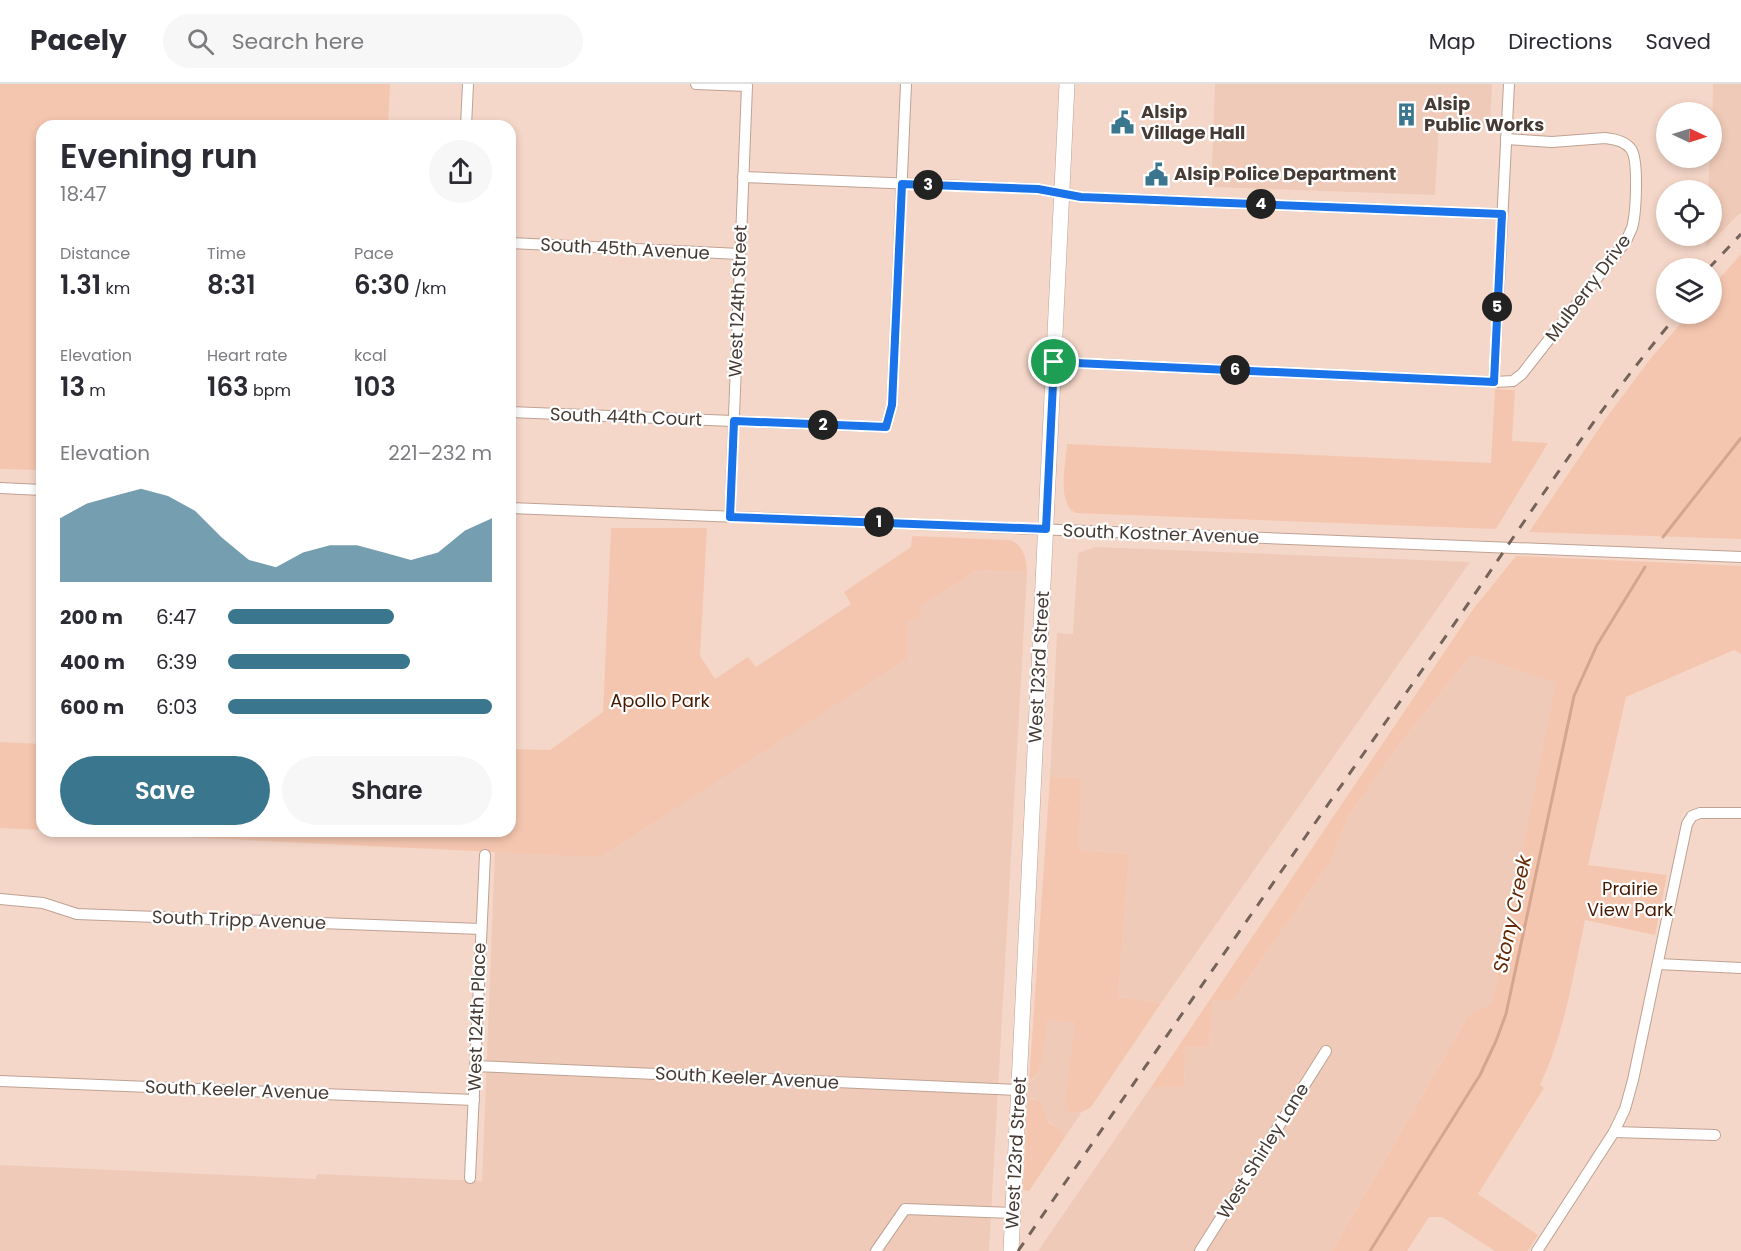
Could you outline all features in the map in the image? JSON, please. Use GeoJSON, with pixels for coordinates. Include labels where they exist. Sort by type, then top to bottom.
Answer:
{"type":"FeatureCollection","features":[{"type":"Feature","properties":{"kind":"street"},"geometry":{"type":"LineString","coordinates":[[466,120],[468,84]]}},
{"type":"Feature","properties":{"kind":"street","name":"West 124th Street"},"geometry":{"type":"LineString","coordinates":[[696,84],[747,86],[730,517]]}},
{"type":"Feature","properties":{"kind":"street"},"geometry":{"type":"LineString","coordinates":[[902,184],[906,84]]}},
{"type":"Feature","properties":{"kind":"street","name":"West 123rd Street"},"geometry":{"type":"LineString","coordinates":[[1011,1251],[1067,84]]}},
{"type":"Feature","properties":{"kind":"street"},"geometry":{"type":"LineString","coordinates":[[1054,362],[1494,382],[1509,84]]}},
{"type":"Feature","properties":{"kind":"street","name":"Mulberry Drive"},"geometry":{"type":"LineString","coordinates":[[1494,382],[1513,381],[1522,374],[1626,241],[1634,219],[1636,167],[1634,155],[1625,143],[1605,138],[1552,142],[1506,139]]}},
{"type":"Feature","properties":{"kind":"street"},"geometry":{"type":"LineString","coordinates":[[743,177],[1038,189],[1081,197],[1502,214]]}},
{"type":"Feature","properties":{"kind":"street","name":"South 44th Court"},"geometry":{"type":"LineString","coordinates":[[516,412],[886,427],[892,405],[902,184]]}},
{"type":"Feature","properties":{"kind":"street","name":"South 45th Avenue"},"geometry":{"type":"LineString","coordinates":[[516,243],[740,254]]}},
{"type":"Feature","properties":{"kind":"street"},"geometry":{"type":"LineString","coordinates":[[0,488],[36,490]]}},
{"type":"Feature","properties":{"kind":"street","name":"South Kostner Avenue"},"geometry":{"type":"LineString","coordinates":[[516,508],[1741,557]]}},
{"type":"Feature","properties":{"kind":"street"},"geometry":{"type":"LineString","coordinates":[[1537,1251],[1614,1132],[1625,1108],[1633,1080],[1687,824],[1692,816],[1700,813],[1741,813]]}},
{"type":"Feature","properties":{"kind":"street","name":"West 124th Place"},"geometry":{"type":"LineString","coordinates":[[470,1178],[485,855]]}},
{"type":"Feature","properties":{"kind":"street","name":"South Tripp Avenue"},"geometry":{"type":"LineString","coordinates":[[0,899],[44,903],[77,914],[481,929]]}},
{"type":"Feature","properties":{"kind":"street"},"geometry":{"type":"LineString","coordinates":[[1658,964],[1741,968]]}},
{"type":"Feature","properties":{"kind":"street","name":"West Shirley Lane"},"geometry":{"type":"LineString","coordinates":[[1200,1251],[1326,1051]]}},
{"type":"Feature","properties":{"kind":"street","name":"South Keeler Avenue"},"geometry":{"type":"LineString","coordinates":[[475,1065],[1019,1090]]}},
{"type":"Feature","properties":{"kind":"street","name":"South Keeler Avenue"},"geometry":{"type":"LineString","coordinates":[[0,1081],[474,1100]]}},
{"type":"Feature","properties":{"kind":"street"},"geometry":{"type":"LineString","coordinates":[[1614,1132],[1715,1135]]}},
{"type":"Feature","properties":{"kind":"street"},"geometry":{"type":"LineString","coordinates":[[876,1251],[905,1209],[1013,1213]]}},
{"type":"Feature","properties":{"kind":"shaded area"},"geometry":{"type":"Polygon","coordinates":[[[1215,84],[1492,84],[1490,127],[1439,124],[1435,195],[1211,187],[1215,84]]]}},
{"type":"Feature","properties":{"kind":"shaded area"},"geometry":{"type":"Polygon","coordinates":[[[1713,84],[1741,84],[1741,212],[1722,231],[1722,180],[1709,180],[1709,168],[1722,168],[1722,102],[1713,102],[1713,84]]]}},
{"type":"Feature","properties":{"kind":"shaded area"},"geometry":{"type":"Polygon","coordinates":[[[1096,547],[1470,562],[1161,1003],[1118,997],[1129,854],[1077,850],[1081,778],[1050,777],[1057,633],[1073,634],[1078,553],[1096,547]]]}},
{"type":"Feature","properties":{"kind":"shaded area"},"geometry":{"type":"Polygon","coordinates":[[[978,570],[1027,572],[989,1251],[0,1251],[0,1165],[316,1179],[317,1174],[482,1181],[495,851],[549,854],[738,715],[978,570]]]}},
{"type":"Feature","properties":{"kind":"shaded area"},"geometry":{"type":"Polygon","coordinates":[[[1471,655],[1557,683],[1492,1005],[1470,1013],[1332,1251],[1038,1251],[1151,1087],[1184,1086],[1186,1046],[1209,1047],[1211,999],[1233,1000],[1330,862],[1348,817],[1398,746],[1471,655]]]}},
{"type":"Feature","properties":{"kind":"shaded area"},"geometry":{"type":"Polygon","coordinates":[[[1047,1019],[1076,1022],[1065,1102],[1074,1113],[1081,1113],[1065,1137],[1060,1129],[1049,1122],[1035,1099],[1027,1098],[1029,1081],[1033,1080],[1041,1061],[1047,1019]]]}},
{"type":"Feature","properties":{"kind":"green space"},"geometry":{"type":"Polygon","coordinates":[[[0,84],[390,84],[388,120],[36,120],[36,470],[0,469],[0,84]]]}},
{"type":"Feature","properties":{"kind":"green space"},"geometry":{"type":"Polygon","coordinates":[[[1741,254],[1741,539],[1529,532],[1604,421],[1651,358],[1680,324],[1722,324],[1722,276],[1741,254]]]}},
{"type":"Feature","properties":{"kind":"green space"},"geometry":{"type":"Polygon","coordinates":[[[1495,389],[1515,390],[1512,441],[1548,443],[1496,529],[1076,513],[1066,501],[1064,482],[1067,444],[1491,463],[1495,389]]]}},
{"type":"Feature","properties":{"kind":"green space","name":"Apollo Park"},"geometry":{"type":"Polygon","coordinates":[[[611,528],[707,528],[700,656],[715,679],[748,657],[756,667],[851,604],[844,592],[911,547],[912,536],[1009,540],[1021,548],[1025,557],[1027,572],[978,570],[921,605],[920,616],[907,622],[906,659],[600,857],[183,837],[516,837],[516,749],[550,750],[603,712],[611,528]]]}},
{"type":"Feature","properties":{"kind":"green space","name":"Prairie View Park"},"geometry":{"type":"Polygon","coordinates":[[[1516,556],[1741,566],[1741,654],[1734,650],[1626,697],[1588,865],[1667,875],[1655,935],[1585,920],[1562,1024],[1540,1085],[1544,1088],[1478,1194],[1538,1235],[1528,1251],[1495,1251],[1442,1217],[1429,1217],[1407,1251],[1332,1251],[1470,1013],[1492,1004],[1556,683],[1471,655],[1398,746],[1348,817],[1330,862],[1233,1000],[1212,1000],[1209,1047],[1186,1046],[1184,1087],[1151,1087],[1474,608],[1516,556]]]}},
{"type":"Feature","properties":{"kind":"green space"},"geometry":{"type":"Polygon","coordinates":[[[0,742],[36,744],[36,830],[0,828],[0,742]]]}},
{"type":"Feature","properties":{"kind":"green space"},"geometry":{"type":"Polygon","coordinates":[[[1050,777],[1081,778],[1078,850],[1129,854],[1118,997],[1161,1003],[1091,1107],[1079,1113],[1067,1110],[1065,1102],[1075,1022],[1047,1020],[1041,1063],[1034,1078],[1029,1081],[1050,777]]]}},
{"type":"Feature","properties":{"kind":"green space"},"geometry":{"type":"Polygon","coordinates":[[[1027,1098],[1040,1101],[1048,1122],[1060,1129],[1065,1137],[1029,1191],[1023,1190],[1027,1098]]]}},
{"type":"Feature","properties":{"kind":"waterway","name":"Stony Creek"},"geometry":{"type":"LineString","coordinates":[[1663,537],[1741,438]]}},
{"type":"Feature","properties":{"kind":"waterway","name":"Stony Creek"},"geometry":{"type":"LineString","coordinates":[[1370,1251],[1480,1075],[1496,1041],[1506,1014],[1574,696],[1597,645],[1645,567]]}},
{"type":"Feature","properties":{"kind":"railway"},"geometry":{"type":"LineString","coordinates":[[1718,258],[1741,234]]}},
{"type":"Feature","properties":{"kind":"railway"},"geometry":{"type":"LineString","coordinates":[[1018,1251],[1555,477],[1615,394],[1670,324]]}},
{"type":"Feature","properties":{"kind":"place","name":"Alsip Public Works"},"geometry":{"type":"Point","coordinates":[1406,114]}},
{"type":"Feature","properties":{"kind":"place","name":"Alsip Village Hall"},"geometry":{"type":"Point","coordinates":[1123,122]}},
{"type":"Feature","properties":{"kind":"place","name":"Alsip Police Department"},"geometry":{"type":"Point","coordinates":[1156,174]}},
{"type":"Feature","properties":{"kind":"route"},"geometry":{"type":"LineString","coordinates":[[902,184],[1038,189],[1081,197],[1502,214],[1494,382],[1054,362],[1046,529],[730,517],[734,421],[886,427],[892,405],[902,184]]}}]}
